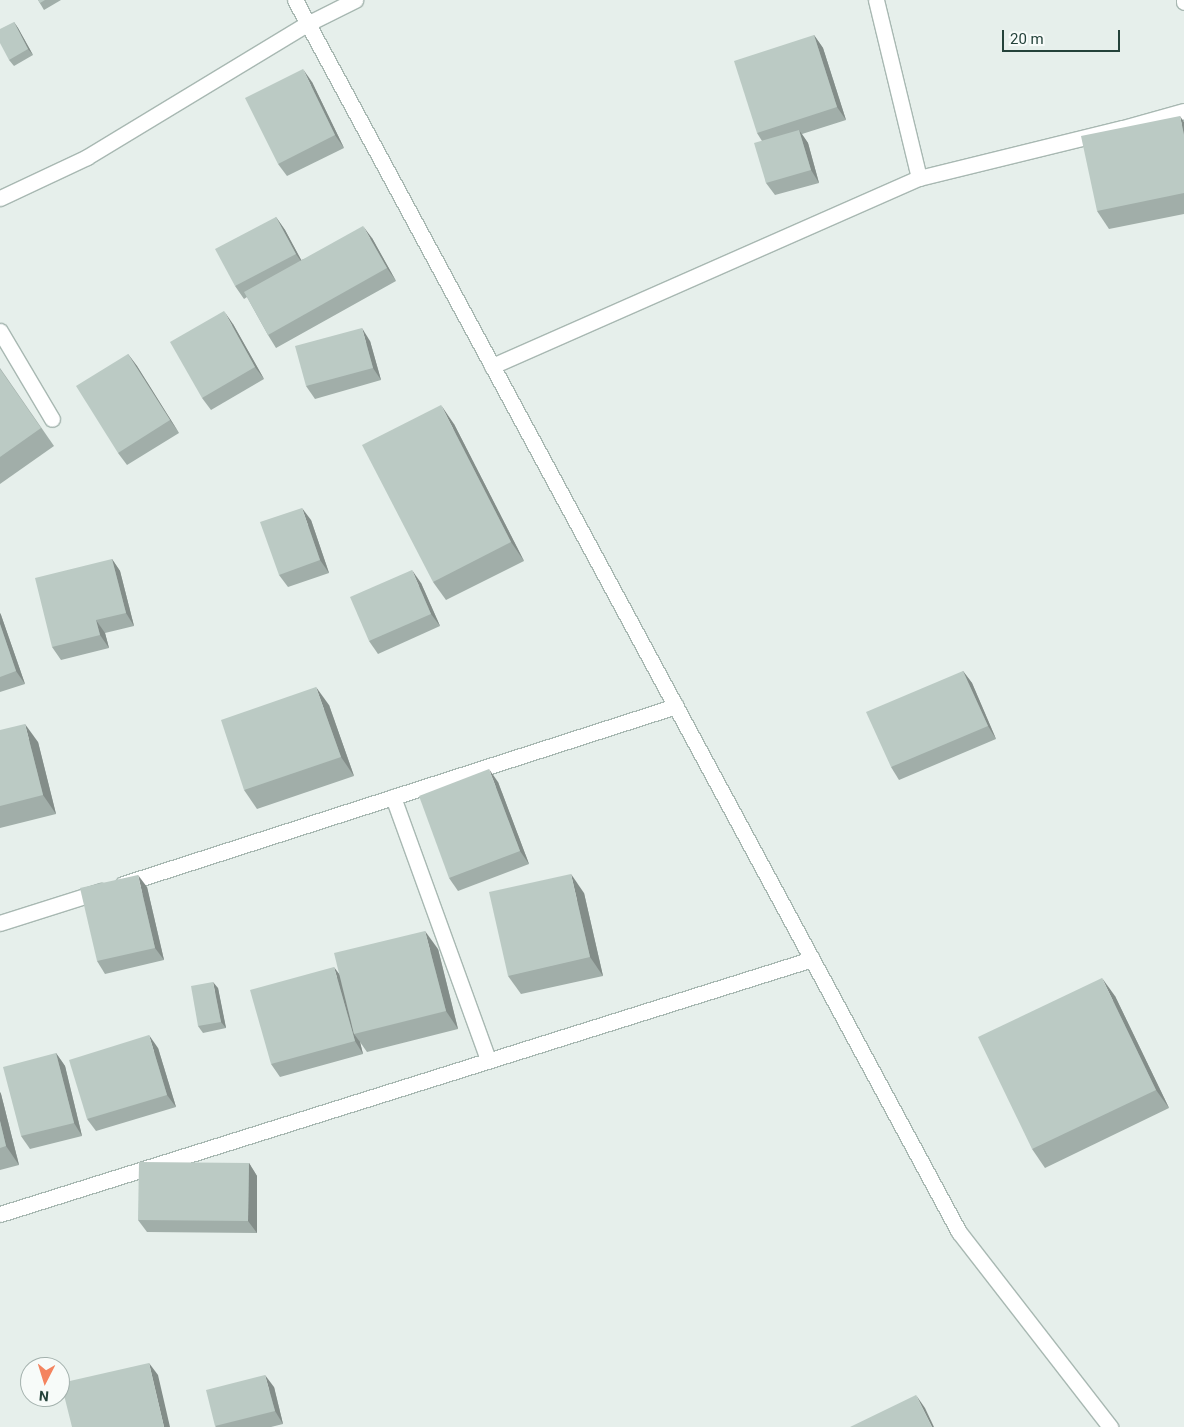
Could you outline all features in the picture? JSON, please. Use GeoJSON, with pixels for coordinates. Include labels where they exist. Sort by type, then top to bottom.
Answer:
{"type":"FeatureCollection","features":[{"type":"Feature","properties":{"kind":"street"},"geometry":{"type":"LineString","coordinates":[[295,0],[959,1232],[1110,1427]]}},
{"type":"Feature","properties":{"kind":"street"},"geometry":{"type":"LineString","coordinates":[[0,198],[87,157],[307,24],[355,0]]}},
{"type":"Feature","properties":{"kind":"street"},"geometry":{"type":"LineString","coordinates":[[876,0],[919,178]]}},
{"type":"Feature","properties":{"kind":"street"},"geometry":{"type":"LineString","coordinates":[[492,366],[919,178],[1123,128],[1184,111]]}},
{"type":"Feature","properties":{"kind":"street"},"geometry":{"type":"LineString","coordinates":[[0,331],[52,419]]}},
{"type":"Feature","properties":{"kind":"street"},"geometry":{"type":"LineString","coordinates":[[0,923],[676,706]]}},
{"type":"Feature","properties":{"kind":"street"},"geometry":{"type":"LineString","coordinates":[[393,797],[488,1060]]}},
{"type":"Feature","properties":{"kind":"street"},"geometry":{"type":"LineString","coordinates":[[0,1214],[812,959]]}},
{"type":"Feature","properties":{"kind":"building"},"geometry":{"type":"Polygon","coordinates":[[[14,22],[28,49],[9,60],[0,43],[0,29],[14,22]]]}},
{"type":"Feature","properties":{"kind":"building"},"geometry":{"type":"Polygon","coordinates":[[[814,35],[837,107],[757,133],[734,61],[814,35]]]}},
{"type":"Feature","properties":{"kind":"building"},"geometry":{"type":"Polygon","coordinates":[[[303,69],[335,135],[278,164],[245,98],[303,69]]]}},
{"type":"Feature","properties":{"kind":"building"},"geometry":{"type":"Polygon","coordinates":[[[1180,116],[1184,135],[1184,193],[1097,211],[1081,136],[1180,116]]]}},
{"type":"Feature","properties":{"kind":"building"},"geometry":{"type":"Polygon","coordinates":[[[799,130],[811,170],[766,183],[754,143],[799,130]]]}},
{"type":"Feature","properties":{"kind":"building"},"geometry":{"type":"Polygon","coordinates":[[[276,217],[296,254],[235,286],[215,249],[276,217]]]}},
{"type":"Feature","properties":{"kind":"building"},"geometry":{"type":"Polygon","coordinates":[[[363,226],[387,268],[268,335],[244,292],[363,226]]]}},
{"type":"Feature","properties":{"kind":"building"},"geometry":{"type":"Polygon","coordinates":[[[224,311],[255,367],[202,398],[170,342],[224,311]]]}},
{"type":"Feature","properties":{"kind":"building"},"geometry":{"type":"Polygon","coordinates":[[[362,328],[373,368],[306,386],[295,346],[362,328]]]}},
{"type":"Feature","properties":{"kind":"building"},"geometry":{"type":"Polygon","coordinates":[[[128,354],[170,420],[118,453],[76,386],[128,354]]]}},
{"type":"Feature","properties":{"kind":"building"},"geometry":{"type":"Polygon","coordinates":[[[0,369],[41,428],[0,457],[0,369]]]}},
{"type":"Feature","properties":{"kind":"building"},"geometry":{"type":"Polygon","coordinates":[[[441,405],[511,542],[433,582],[362,445],[441,405]]]}},
{"type":"Feature","properties":{"kind":"building"},"geometry":{"type":"Polygon","coordinates":[[[302,508],[320,560],[279,575],[260,522],[302,508]]]}},
{"type":"Feature","properties":{"kind":"building"},"geometry":{"type":"Polygon","coordinates":[[[112,559],[126,613],[96,620],[100,635],[52,647],[35,578],[112,559]]]}},
{"type":"Feature","properties":{"kind":"building"},"geometry":{"type":"Polygon","coordinates":[[[412,570],[431,614],[369,641],[350,597],[412,570]]]}},
{"type":"Feature","properties":{"kind":"building"},"geometry":{"type":"Polygon","coordinates":[[[0,624],[16,671],[0,677],[0,624]]]}},
{"type":"Feature","properties":{"kind":"building"},"geometry":{"type":"Polygon","coordinates":[[[963,671],[988,726],[891,767],[866,712],[963,671]]]}},
{"type":"Feature","properties":{"kind":"building"},"geometry":{"type":"Polygon","coordinates":[[[316,687],[341,757],[244,790],[221,720],[316,687]]]}},
{"type":"Feature","properties":{"kind":"building"},"geometry":{"type":"Polygon","coordinates":[[[25,724],[43,795],[0,806],[0,730],[25,724]]]}},
{"type":"Feature","properties":{"kind":"building"},"geometry":{"type":"Polygon","coordinates":[[[489,769],[520,851],[449,878],[419,796],[489,769]]]}},
{"type":"Feature","properties":{"kind":"building"},"geometry":{"type":"Polygon","coordinates":[[[571,874],[590,957],[508,976],[489,892],[571,874]]]}},
{"type":"Feature","properties":{"kind":"building"},"geometry":{"type":"Polygon","coordinates":[[[138,875],[155,948],[97,961],[80,888],[138,875]]]}},
{"type":"Feature","properties":{"kind":"building"},"geometry":{"type":"Polygon","coordinates":[[[425,931],[446,1011],[354,1034],[334,953],[425,931]]]}},
{"type":"Feature","properties":{"kind":"building"},"geometry":{"type":"Polygon","coordinates":[[[334,967],[355,1041],[271,1064],[250,990],[334,967]]]}},
{"type":"Feature","properties":{"kind":"building"},"geometry":{"type":"Polygon","coordinates":[[[1102,978],[1156,1090],[1032,1149],[978,1037],[1102,978]]]}},
{"type":"Feature","properties":{"kind":"building"},"geometry":{"type":"Polygon","coordinates":[[[213,982],[221,1022],[198,1026],[191,986],[213,982]]]}},
{"type":"Feature","properties":{"kind":"building"},"geometry":{"type":"Polygon","coordinates":[[[149,1035],[167,1095],[87,1119],[69,1060],[149,1035]]]}},
{"type":"Feature","properties":{"kind":"building"},"geometry":{"type":"Polygon","coordinates":[[[56,1053],[74,1123],[21,1136],[3,1067],[56,1053]]]}},
{"type":"Feature","properties":{"kind":"building"},"geometry":{"type":"Polygon","coordinates":[[[0,1121],[6,1146],[0,1148],[0,1121]]]}},
{"type":"Feature","properties":{"kind":"building"},"geometry":{"type":"Polygon","coordinates":[[[139,1162],[249,1163],[248,1221],[138,1220],[139,1162]]]}},
{"type":"Feature","properties":{"kind":"building"},"geometry":{"type":"Polygon","coordinates":[[[149,1363],[164,1427],[72,1427],[67,1407],[70,1407],[70,1381],[149,1363]]]}},
{"type":"Feature","properties":{"kind":"building"},"geometry":{"type":"Polygon","coordinates":[[[265,1375],[275,1411],[215,1426],[206,1390],[265,1375]]]}},
{"type":"Feature","properties":{"kind":"building"},"geometry":{"type":"Polygon","coordinates":[[[916,1395],[932,1427],[850,1427],[916,1395]]]}}]}
